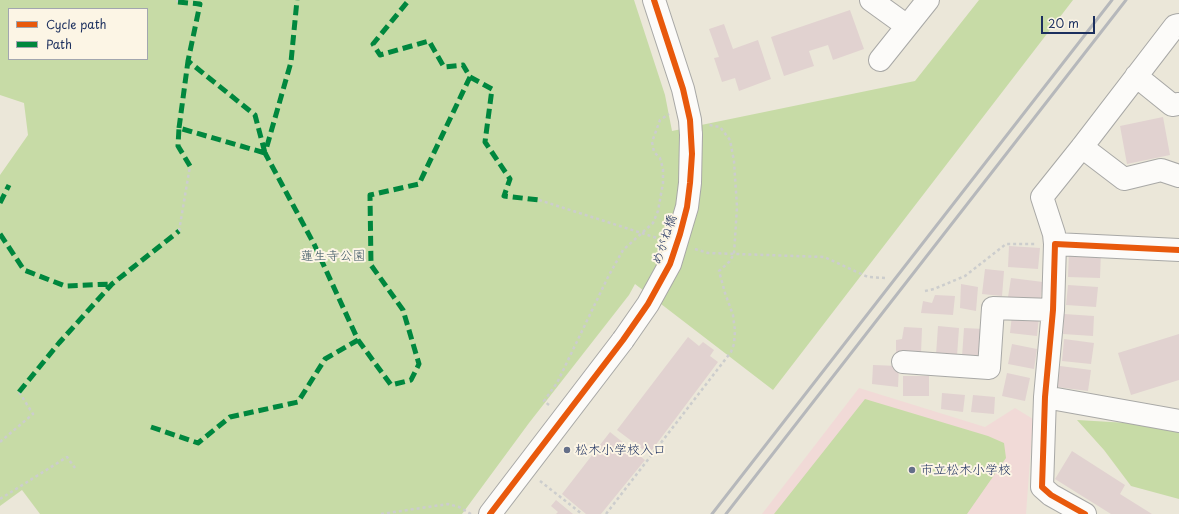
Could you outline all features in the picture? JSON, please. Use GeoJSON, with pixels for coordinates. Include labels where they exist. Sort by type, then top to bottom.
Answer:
{"type":"FeatureCollection","features":[{"type":"Feature","properties":{"kind":"street","name":"めがね橋"},"geometry":{"type":"LineString","coordinates":[[490,514],[623,340],[648,304],[670,264],[687,207],[691,165],[700,130],[690,120],[683,89],[654,0]]}},
{"type":"Feature","properties":{"kind":"street"},"geometry":{"type":"LineString","coordinates":[[872,0],[907,26]]}},
{"type":"Feature","properties":{"kind":"street"},"geometry":{"type":"LineString","coordinates":[[880,60],[928,0]]}},
{"type":"Feature","properties":{"kind":"street"},"geometry":{"type":"LineString","coordinates":[[1085,514],[1051,495],[1042,487],[1045,397],[1053,310],[1056,244],[1042,197],[1175,26],[1179,25]]}},
{"type":"Feature","properties":{"kind":"street"},"geometry":{"type":"LineString","coordinates":[[1136,76],[1172,105],[1179,104]]}},
{"type":"Feature","properties":{"kind":"street"},"geometry":{"type":"LineString","coordinates":[[1082,147],[1124,179],[1161,170],[1179,176]]}},
{"type":"Feature","properties":{"kind":"street"},"geometry":{"type":"LineString","coordinates":[[1056,244],[1179,250]]}},
{"type":"Feature","properties":{"kind":"street"},"geometry":{"type":"LineString","coordinates":[[903,362],[990,368],[993,308],[1053,310]]}},
{"type":"Feature","properties":{"kind":"street"},"geometry":{"type":"LineString","coordinates":[[1045,397],[1179,421]]}},
{"type":"Feature","properties":{"kind":"path"},"geometry":{"type":"LineString","coordinates":[[553,407],[544,401],[557,383],[608,277],[623,250],[653,223],[658,211],[663,182],[663,169],[660,158],[654,152],[652,142],[660,120],[674,111]]}},
{"type":"Feature","properties":{"kind":"path"},"geometry":{"type":"LineString","coordinates":[[606,514],[731,352],[734,344],[735,331],[733,315],[719,271],[729,262],[734,254],[737,207],[734,161],[730,140],[720,127],[700,130]]}},
{"type":"Feature","properties":{"kind":"path"},"geometry":{"type":"LineString","coordinates":[[179,231],[190,166]]}},
{"type":"Feature","properties":{"kind":"path"},"geometry":{"type":"LineString","coordinates":[[538,200],[664,240]]}},
{"type":"Feature","properties":{"kind":"path"},"geometry":{"type":"LineString","coordinates":[[925,291],[934,289],[965,276],[1006,244],[1056,244]]}},
{"type":"Feature","properties":{"kind":"path"},"geometry":{"type":"LineString","coordinates":[[694,249],[708,253],[824,257],[868,277],[885,278]]}},
{"type":"Feature","properties":{"kind":"path"},"geometry":{"type":"LineString","coordinates":[[0,442],[33,414],[19,392]]}},
{"type":"Feature","properties":{"kind":"path"},"geometry":{"type":"LineString","coordinates":[[0,499],[67,457],[75,468]]}},
{"type":"Feature","properties":{"kind":"path"},"geometry":{"type":"LineString","coordinates":[[537,479],[582,514]]}},
{"type":"Feature","properties":{"kind":"path"},"geometry":{"type":"LineString","coordinates":[[381,514],[448,504],[459,507],[471,514]]}},
{"type":"Feature","properties":{"kind":"shaded area","name":"市立松木小学校"},"geometry":{"type":"Polygon","coordinates":[[[859,388],[985,427],[1015,408],[1033,419],[1026,514],[762,514],[859,388]]]}},
{"type":"Feature","properties":{"kind":"green space","name":"蓮生寺公園"},"geometry":{"type":"Polygon","coordinates":[[[0,0],[634,0],[665,95],[672,131],[915,81],[979,0],[1073,0],[773,390],[635,284],[629,295],[529,423],[462,514],[40,514],[22,490],[0,506],[0,175],[28,135],[24,103],[0,95],[0,0]]]}},
{"type":"Feature","properties":{"kind":"green space","name":"市立松木小学校"},"geometry":{"type":"Polygon","coordinates":[[[865,399],[988,436],[1004,443],[1006,458],[967,514],[774,514],[865,399]]]}},
{"type":"Feature","properties":{"kind":"green space"},"geometry":{"type":"Polygon","coordinates":[[[1077,420],[1179,426],[1179,499],[1131,486],[1104,450],[1077,420]]]}},
{"type":"Feature","properties":{"kind":"building"},"geometry":{"type":"Polygon","coordinates":[[[850,10],[864,49],[833,60],[828,45],[809,51],[814,66],[784,76],[771,37],[850,10]]]}},
{"type":"Feature","properties":{"kind":"building"},"geometry":{"type":"Polygon","coordinates":[[[724,24],[733,49],[758,40],[771,79],[739,91],[735,78],[722,82],[714,58],[719,57],[709,29],[724,24]]]}},
{"type":"Feature","properties":{"kind":"building"},"geometry":{"type":"Polygon","coordinates":[[[1163,117],[1170,155],[1127,164],[1120,126],[1163,117]]]}},
{"type":"Feature","properties":{"kind":"building"},"geometry":{"type":"Polygon","coordinates":[[[1009,246],[1040,248],[1038,269],[1008,267],[1009,246]]]}},
{"type":"Feature","properties":{"kind":"building"},"geometry":{"type":"Polygon","coordinates":[[[1069,250],[1101,251],[1100,278],[1068,277],[1069,250]]]}},
{"type":"Feature","properties":{"kind":"building"},"geometry":{"type":"Polygon","coordinates":[[[985,269],[1004,271],[1002,296],[982,294],[985,269]]]}},
{"type":"Feature","properties":{"kind":"building"},"geometry":{"type":"Polygon","coordinates":[[[1011,278],[1043,282],[1040,302],[1008,297],[1011,278]]]}},
{"type":"Feature","properties":{"kind":"building"},"geometry":{"type":"Polygon","coordinates":[[[961,284],[978,287],[976,311],[960,308],[961,284]]]}},
{"type":"Feature","properties":{"kind":"building"},"geometry":{"type":"Polygon","coordinates":[[[1068,285],[1098,287],[1096,307],[1066,305],[1068,285]]]}},
{"type":"Feature","properties":{"kind":"building"},"geometry":{"type":"Polygon","coordinates":[[[935,295],[955,296],[953,315],[921,313],[923,301],[932,303],[935,295]]]}},
{"type":"Feature","properties":{"kind":"building"},"geometry":{"type":"Polygon","coordinates":[[[1064,314],[1094,316],[1093,336],[1063,334],[1064,314]]]}},
{"type":"Feature","properties":{"kind":"building"},"geometry":{"type":"Polygon","coordinates":[[[1012,315],[1039,317],[1037,336],[1010,333],[1012,315]]]}},
{"type":"Feature","properties":{"kind":"building"},"geometry":{"type":"Polygon","coordinates":[[[938,326],[959,328],[957,356],[936,355],[938,326]]]}},
{"type":"Feature","properties":{"kind":"building"},"geometry":{"type":"Polygon","coordinates":[[[904,327],[922,328],[921,354],[896,353],[896,340],[902,339],[904,327]]]}},
{"type":"Feature","properties":{"kind":"building"},"geometry":{"type":"Polygon","coordinates":[[[964,328],[984,329],[982,358],[962,357],[964,328]]]}},
{"type":"Feature","properties":{"kind":"building"},"geometry":{"type":"Polygon","coordinates":[[[1179,334],[1179,380],[1131,395],[1118,353],[1179,334]]]}},
{"type":"Feature","properties":{"kind":"building"},"geometry":{"type":"Polygon","coordinates":[[[688,337],[699,346],[703,342],[714,350],[710,356],[718,362],[649,454],[617,430],[688,337]]]}},
{"type":"Feature","properties":{"kind":"building"},"geometry":{"type":"Polygon","coordinates":[[[1064,339],[1094,343],[1091,364],[1062,361],[1064,339]]]}},
{"type":"Feature","properties":{"kind":"building"},"geometry":{"type":"Polygon","coordinates":[[[1012,344],[1037,349],[1034,369],[1008,364],[1012,344]]]}},
{"type":"Feature","properties":{"kind":"building"},"geometry":{"type":"Polygon","coordinates":[[[873,365],[899,366],[898,387],[872,384],[873,365]]]}},
{"type":"Feature","properties":{"kind":"building"},"geometry":{"type":"Polygon","coordinates":[[[1060,366],[1091,370],[1088,391],[1057,387],[1060,366]]]}},
{"type":"Feature","properties":{"kind":"building"},"geometry":{"type":"Polygon","coordinates":[[[1007,373],[1030,378],[1025,401],[1002,396],[1007,373]]]}},
{"type":"Feature","properties":{"kind":"building"},"geometry":{"type":"Polygon","coordinates":[[[903,376],[929,376],[929,396],[903,396],[903,376]]]}},
{"type":"Feature","properties":{"kind":"building"},"geometry":{"type":"Polygon","coordinates":[[[942,393],[965,395],[963,412],[941,409],[942,393]]]}},
{"type":"Feature","properties":{"kind":"building"},"geometry":{"type":"Polygon","coordinates":[[[973,395],[995,397],[994,414],[971,412],[973,395]]]}},
{"type":"Feature","properties":{"kind":"building"},"geometry":{"type":"Polygon","coordinates":[[[610,432],[645,460],[601,514],[586,514],[562,494],[610,432]]]}},
{"type":"Feature","properties":{"kind":"building"},"geometry":{"type":"Polygon","coordinates":[[[1072,451],[1125,485],[1120,494],[1152,514],[1111,514],[1055,479],[1072,451]]]}},
{"type":"Feature","properties":{"kind":"building"},"geometry":{"type":"Polygon","coordinates":[[[556,500],[573,514],[556,514],[558,512],[551,506],[556,500]]]}},
{"type":"Feature","properties":{"kind":"railway"},"geometry":{"type":"LineString","coordinates":[[712,514],[1112,0]]}},
{"type":"Feature","properties":{"kind":"railway"},"geometry":{"type":"LineString","coordinates":[[726,514],[1126,0]]}},
{"type":"Feature","properties":{"kind":"marked path"},"geometry":{"type":"LineString","coordinates":[[151,427],[198,443],[230,417],[298,402],[325,359],[358,340],[314,244],[265,153],[291,62],[297,0]]}},
{"type":"Feature","properties":{"kind":"marked path"},"geometry":{"type":"LineString","coordinates":[[358,340],[391,385],[411,380],[419,364],[403,310],[371,265],[370,195],[419,184],[470,77],[463,65],[444,67],[429,41],[380,55],[373,44],[409,0]]}},
{"type":"Feature","properties":{"kind":"marked path"},"geometry":{"type":"LineString","coordinates":[[178,2],[200,4],[188,61],[255,115],[265,153]]}},
{"type":"Feature","properties":{"kind":"marked path"},"geometry":{"type":"LineString","coordinates":[[179,128],[188,61]]}},
{"type":"Feature","properties":{"kind":"marked path"},"geometry":{"type":"LineString","coordinates":[[470,77],[492,89],[485,142],[510,179],[504,196],[539,200]]}},
{"type":"Feature","properties":{"kind":"marked path"},"geometry":{"type":"LineString","coordinates":[[190,166],[178,146],[179,128],[265,153]]}},
{"type":"Feature","properties":{"kind":"marked path"},"geometry":{"type":"LineString","coordinates":[[0,203],[9,185]]}},
{"type":"Feature","properties":{"kind":"marked path"},"geometry":{"type":"LineString","coordinates":[[19,392],[59,343],[112,284],[179,231]]}},
{"type":"Feature","properties":{"kind":"marked path"},"geometry":{"type":"LineString","coordinates":[[0,234],[24,270],[65,286],[112,284]]}},
{"type":"Feature","properties":{"kind":"cycle path"},"geometry":{"type":"LineString","coordinates":[[490,514],[623,340],[648,304],[670,264],[680,234],[687,207],[690,183],[692,154],[690,120],[683,89],[654,0]]}},
{"type":"Feature","properties":{"kind":"cycle path"},"geometry":{"type":"LineString","coordinates":[[1085,514],[1051,495],[1042,487],[1045,397],[1053,310],[1055,244],[1179,250]]}},
{"type":"Feature","properties":{"kind":"place","name":"松木小学校入口"},"geometry":{"type":"Point","coordinates":[567,450]}},
{"type":"Feature","properties":{"kind":"place","name":"市立松木小学校"},"geometry":{"type":"Point","coordinates":[912,470]}}]}
